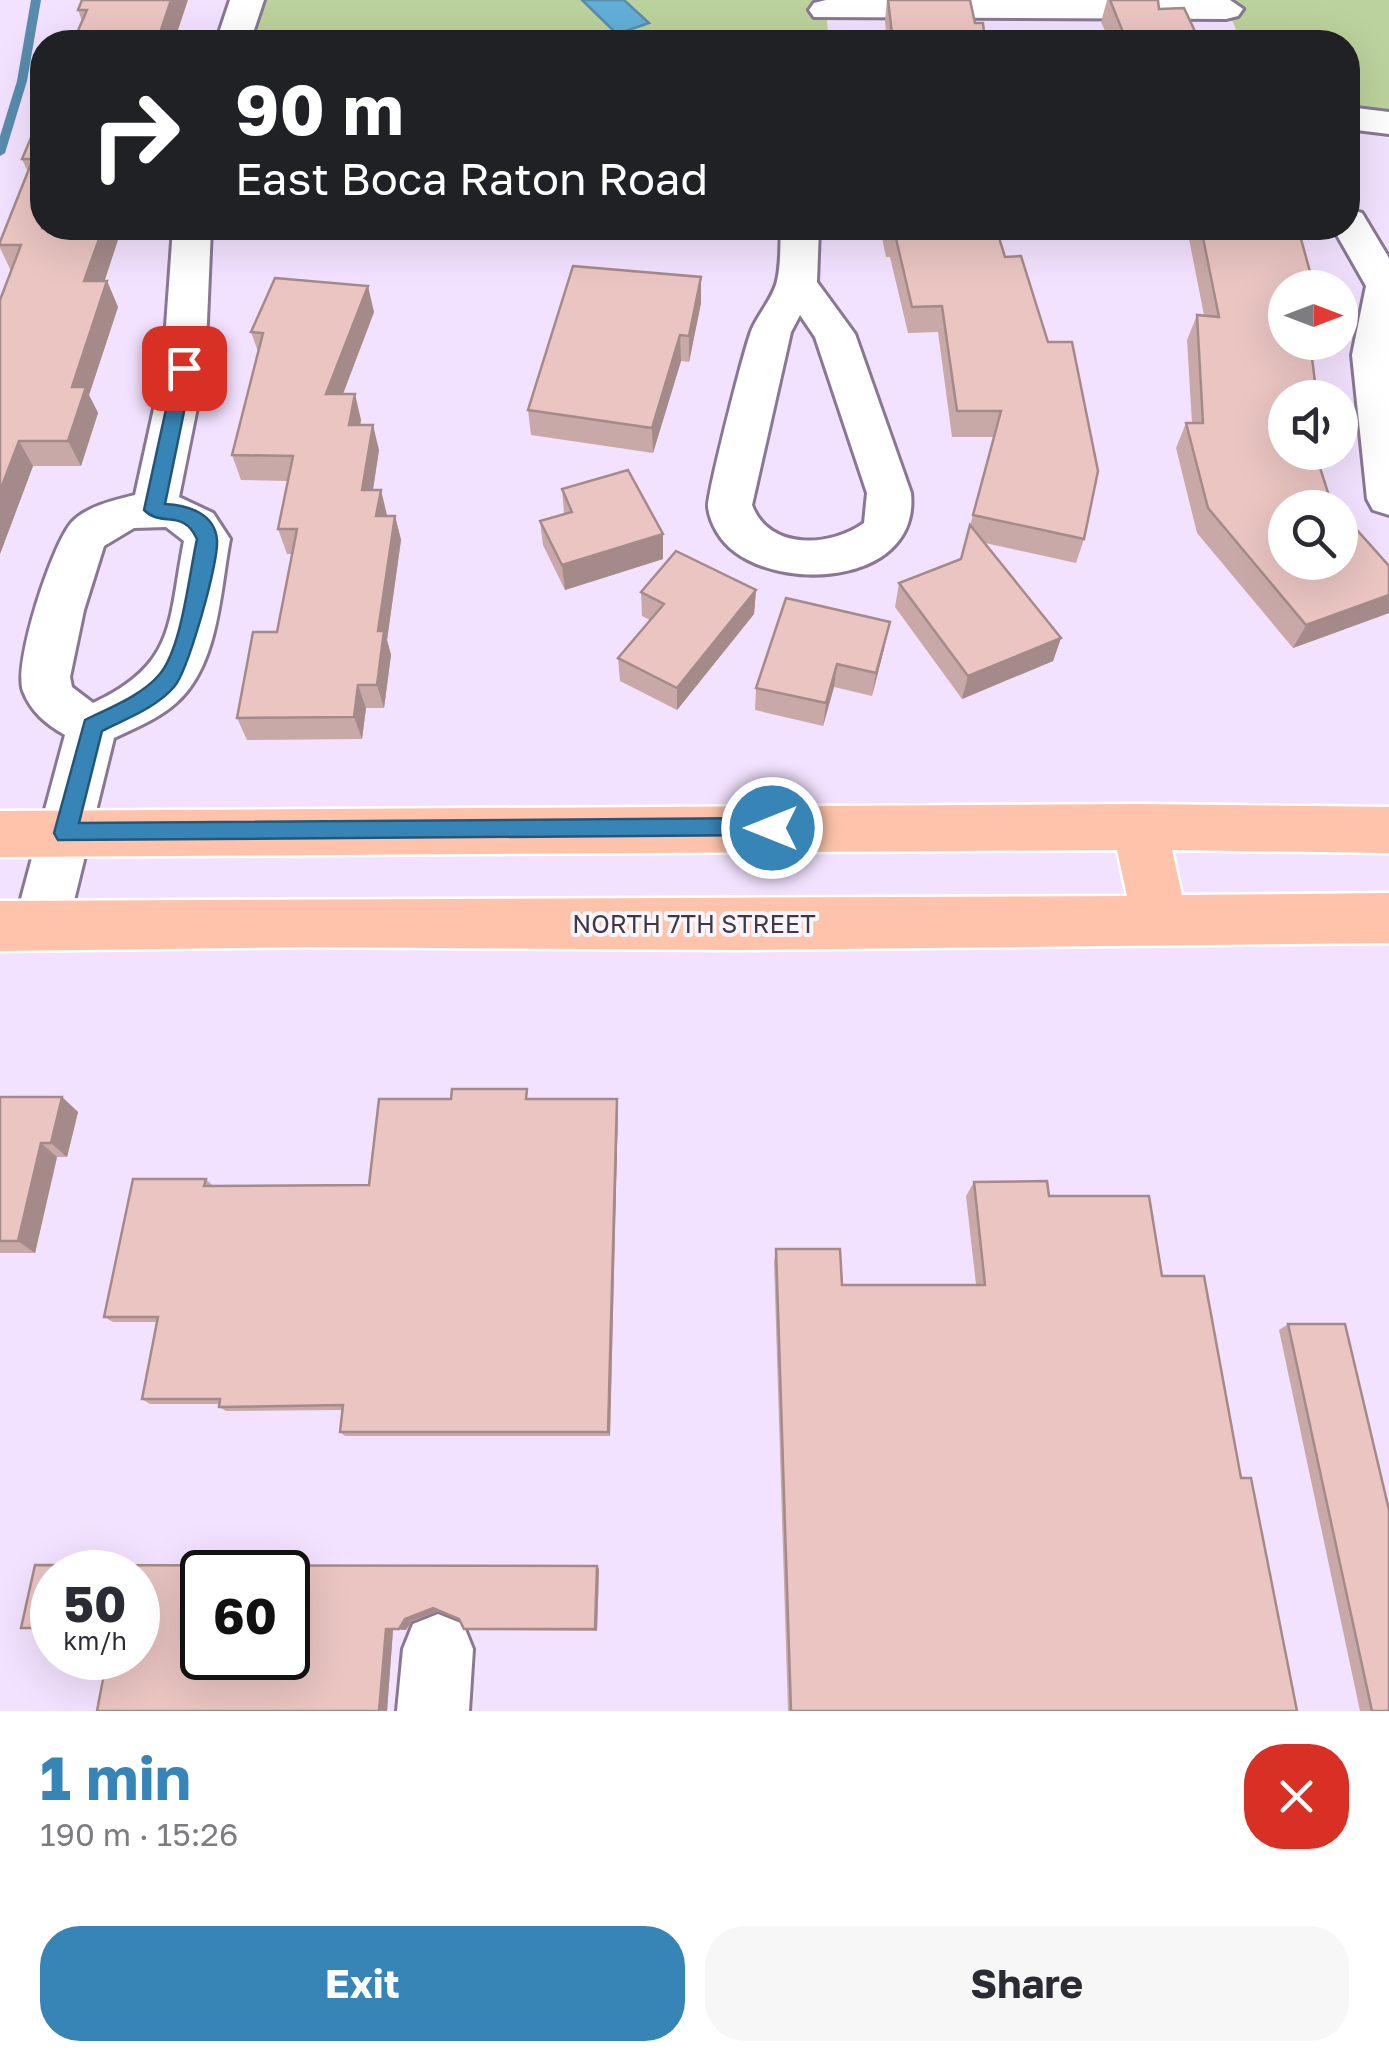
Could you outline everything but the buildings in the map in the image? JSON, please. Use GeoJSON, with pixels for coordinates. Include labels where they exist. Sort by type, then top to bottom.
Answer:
{"type":"FeatureCollection","features":[{"type":"Feature","properties":{"kind":"main road"},"geometry":{"type":"LineString","coordinates":[[1139,827],[1160,920]]}},
{"type":"Feature","properties":{"kind":"main road"},"geometry":{"type":"LineString","coordinates":[[0,834],[1139,827],[1389,830]]}},
{"type":"Feature","properties":{"kind":"main road","name":"NORTH 7TH STREET"},"geometry":{"type":"LineString","coordinates":[[20,926],[1389,918]]}},
{"type":"Feature","properties":{"kind":"street"},"geometry":{"type":"LineString","coordinates":[[237,30],[247,0]]}},
{"type":"Feature","properties":{"kind":"street"},"geometry":{"type":"LineString","coordinates":[[827,18],[1225,5],[1236,30]]}},
{"type":"Feature","properties":{"kind":"street"},"geometry":{"type":"LineString","coordinates":[[1360,119],[1389,123]]}},
{"type":"Feature","properties":{"kind":"street"},"geometry":{"type":"LineString","coordinates":[[154,510],[184,368],[191,240]]}},
{"type":"Feature","properties":{"kind":"street"},"geometry":{"type":"LineString","coordinates":[[797,283],[835,334],[889,494],[890,517],[876,539],[848,553],[816,558],[784,555],[760,546],[738,528],[730,505],[771,332],[797,283],[799,240]]}},
{"type":"Feature","properties":{"kind":"street"},"geometry":{"type":"LineString","coordinates":[[1359,240],[1387,289],[1372,355],[1389,498]]}},
{"type":"Feature","properties":{"kind":"street"},"geometry":{"type":"LineString","coordinates":[[20,926],[66,833],[92,726],[140,701],[167,681],[182,654],[207,539],[199,522],[182,512],[136,510],[114,517],[85,537],[47,661],[44,683],[53,701],[92,726]]}},
{"type":"Feature","properties":{"kind":"green space"},"geometry":{"type":"Polygon","coordinates":[[[247,0],[825,0],[828,30],[237,30],[247,0]]]}},
{"type":"Feature","properties":{"kind":"green space"},"geometry":{"type":"Polygon","coordinates":[[[1224,0],[1389,0],[1389,123],[1360,119],[1360,30],[1236,30],[1224,0]]]}},
{"type":"Feature","properties":{"kind":"water"},"geometry":{"type":"Polygon","coordinates":[[[582,0],[624,0],[649,23],[613,30],[582,0]]]}},
{"type":"Feature","properties":{"kind":"waterway"},"geometry":{"type":"LineString","coordinates":[[31,30],[36,0]]}},
{"type":"Feature","properties":{"kind":"waterway"},"geometry":{"type":"LineString","coordinates":[[0,153],[22,81],[30,35]]}},
{"type":"Feature","properties":{"kind":"route"},"geometry":{"type":"LineString","coordinates":[[184,368],[154,510],[182,512],[199,522],[207,539],[182,654],[167,681],[140,701],[92,726],[66,833],[772,828]]}}]}
